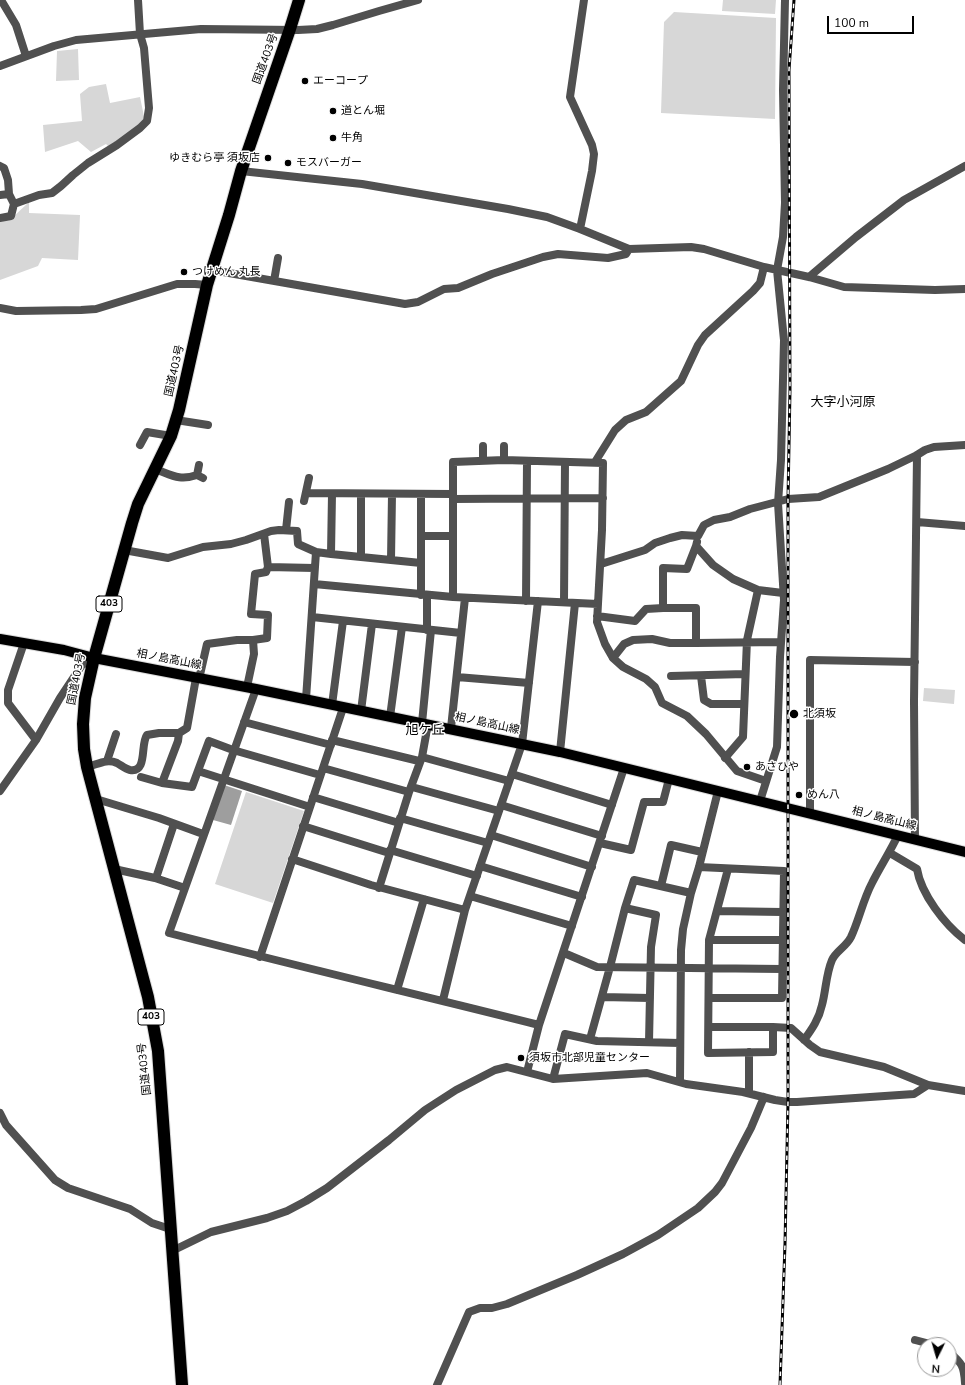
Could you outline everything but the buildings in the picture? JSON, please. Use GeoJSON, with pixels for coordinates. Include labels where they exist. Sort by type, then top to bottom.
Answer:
{"type":"FeatureCollection","features":[{"type":"Feature","properties":{"kind":"highway","name":"国道403号"},"geometry":{"type":"LineString","coordinates":[[182,1385],[158,1051],[148,997],[87,767],[84,749],[83,724],[85,698],[94,658],[138,504],[156,470],[171,436],[192,356],[207,285],[241,171],[299,0]]}},
{"type":"Feature","properties":{"kind":"main road","name":"相ノ島高山線"},"geometry":{"type":"LineString","coordinates":[[0,639],[64,650],[94,658],[451,728],[560,752],[965,852]]}},
{"type":"Feature","properties":{"kind":"street"},"geometry":{"type":"LineString","coordinates":[[1,0],[16,25],[26,56]]}},
{"type":"Feature","properties":{"kind":"street"},"geometry":{"type":"LineString","coordinates":[[14,204],[39,195],[52,193],[88,163],[135,132],[147,121],[149,108],[144,48],[140,34],[138,0]]}},
{"type":"Feature","properties":{"kind":"street"},"geometry":{"type":"LineString","coordinates":[[0,66],[76,40],[201,29],[317,29],[418,0]]}},
{"type":"Feature","properties":{"kind":"street"},"geometry":{"type":"LineString","coordinates":[[580,229],[594,154],[592,145],[570,97],[584,0]]}},
{"type":"Feature","properties":{"kind":"street"},"geometry":{"type":"LineString","coordinates":[[760,801],[777,747],[784,593],[778,502],[781,460],[784,340],[777,270],[783,237],[785,203],[783,90],[785,0]]}},
{"type":"Feature","properties":{"kind":"street"},"geometry":{"type":"LineString","coordinates":[[0,166],[4,168],[8,180],[9,194],[14,204],[11,216],[0,218]]}},
{"type":"Feature","properties":{"kind":"street"},"geometry":{"type":"LineString","coordinates":[[809,277],[856,237],[904,200],[965,166]]}},
{"type":"Feature","properties":{"kind":"street"},"geometry":{"type":"LineString","coordinates":[[241,171],[362,184],[501,208],[547,217],[629,249],[691,247],[704,249],[764,267],[844,286],[965,290]]}},
{"type":"Feature","properties":{"kind":"street"},"geometry":{"type":"LineString","coordinates":[[0,195],[9,194]]}},
{"type":"Feature","properties":{"kind":"street"},"geometry":{"type":"LineString","coordinates":[[212,270],[274,280],[357,297],[405,304],[418,302],[444,289],[458,288],[492,274],[543,257],[558,254],[608,258],[626,254],[629,249]]}},
{"type":"Feature","properties":{"kind":"street"},"geometry":{"type":"LineString","coordinates":[[274,280],[278,258]]}},
{"type":"Feature","properties":{"kind":"street"},"geometry":{"type":"LineString","coordinates":[[595,462],[615,430],[626,420],[646,412],[681,381],[698,345],[705,335],[753,292],[760,283],[764,267]]}},
{"type":"Feature","properties":{"kind":"street"},"geometry":{"type":"LineString","coordinates":[[0,308],[16,310],[96,309],[177,284],[207,285]]}},
{"type":"Feature","properties":{"kind":"street"},"geometry":{"type":"LineString","coordinates":[[176,420],[208,425]]}},
{"type":"Feature","properties":{"kind":"street"},"geometry":{"type":"LineString","coordinates":[[140,445],[147,432],[171,436]]}},
{"type":"Feature","properties":{"kind":"street"},"geometry":{"type":"LineString","coordinates":[[663,608],[663,568],[687,569],[696,546],[698,536],[704,525],[714,520],[730,517],[750,509],[788,499],[819,496],[917,456],[925,450],[934,447],[965,445]]}},
{"type":"Feature","properties":{"kind":"street"},"geometry":{"type":"LineString","coordinates":[[483,461],[484,446]]}},
{"type":"Feature","properties":{"kind":"street"},"geometry":{"type":"LineString","coordinates":[[504,446],[504,460]]}},
{"type":"Feature","properties":{"kind":"street"},"geometry":{"type":"LineString","coordinates":[[915,839],[917,456]]}},
{"type":"Feature","properties":{"kind":"street"},"geometry":{"type":"LineString","coordinates":[[453,597],[453,462],[504,460],[603,462],[601,564],[597,616],[600,632],[614,658],[623,667],[655,687],[662,703],[687,716],[706,734],[737,771],[766,781]]}},
{"type":"Feature","properties":{"kind":"street"},"geometry":{"type":"LineString","coordinates":[[526,601],[527,461]]}},
{"type":"Feature","properties":{"kind":"street"},"geometry":{"type":"LineString","coordinates":[[564,602],[565,462]]}},
{"type":"Feature","properties":{"kind":"street"},"geometry":{"type":"LineString","coordinates":[[156,470],[179,478],[187,478],[200,476],[199,465]]}},
{"type":"Feature","properties":{"kind":"street"},"geometry":{"type":"LineString","coordinates":[[309,478],[305,497],[332,494],[421,494],[527,498],[603,498]]}},
{"type":"Feature","properties":{"kind":"street"},"geometry":{"type":"LineString","coordinates":[[331,554],[332,494]]}},
{"type":"Feature","properties":{"kind":"street"},"geometry":{"type":"LineString","coordinates":[[361,494],[361,557]]}},
{"type":"Feature","properties":{"kind":"street"},"geometry":{"type":"LineString","coordinates":[[391,560],[392,494]]}},
{"type":"Feature","properties":{"kind":"street"},"geometry":{"type":"LineString","coordinates":[[379,888],[421,759],[425,724],[429,630],[421,563],[421,494]]}},
{"type":"Feature","properties":{"kind":"street"},"geometry":{"type":"LineString","coordinates":[[286,530],[289,502]]}},
{"type":"Feature","properties":{"kind":"street"},"geometry":{"type":"LineString","coordinates":[[917,522],[965,526]]}},
{"type":"Feature","properties":{"kind":"street"},"geometry":{"type":"LineString","coordinates":[[124,550],[168,558],[203,547],[231,544],[271,531],[286,530],[297,531],[298,544],[316,552],[421,563]]}},
{"type":"Feature","properties":{"kind":"street"},"geometry":{"type":"LineString","coordinates":[[87,767],[107,761],[117,763],[128,770],[134,770],[139,768],[142,762],[144,739],[147,735],[159,733],[179,733],[187,728],[198,678],[208,644],[270,638],[268,615],[251,614],[255,574],[266,572],[268,567],[264,534]]}},
{"type":"Feature","properties":{"kind":"street"},"geometry":{"type":"LineString","coordinates":[[601,564],[645,550],[655,543],[670,538],[682,535],[698,536]]}},
{"type":"Feature","properties":{"kind":"street"},"geometry":{"type":"LineString","coordinates":[[421,536],[453,536]]}},
{"type":"Feature","properties":{"kind":"street"},"geometry":{"type":"LineString","coordinates":[[696,546],[713,565],[733,579],[758,590],[784,593]]}},
{"type":"Feature","properties":{"kind":"street"},"geometry":{"type":"LineString","coordinates":[[306,699],[316,552]]}},
{"type":"Feature","properties":{"kind":"street"},"geometry":{"type":"LineString","coordinates":[[268,567],[314,568]]}},
{"type":"Feature","properties":{"kind":"street"},"geometry":{"type":"LineString","coordinates":[[314,584],[465,598],[598,604]]}},
{"type":"Feature","properties":{"kind":"street"},"geometry":{"type":"LineString","coordinates":[[726,758],[743,737],[747,642],[758,590]]}},
{"type":"Feature","properties":{"kind":"street"},"geometry":{"type":"LineString","coordinates":[[451,728],[465,598]]}},
{"type":"Feature","properties":{"kind":"street"},"geometry":{"type":"LineString","coordinates":[[443,1000],[465,910],[522,744],[538,601]]}},
{"type":"Feature","properties":{"kind":"street"},"geometry":{"type":"LineString","coordinates":[[560,752],[575,603]]}},
{"type":"Feature","properties":{"kind":"street"},"geometry":{"type":"LineString","coordinates":[[597,616],[635,621],[646,609],[696,608],[696,643]]}},
{"type":"Feature","properties":{"kind":"street"},"geometry":{"type":"LineString","coordinates":[[312,617],[461,634]]}},
{"type":"Feature","properties":{"kind":"street"},"geometry":{"type":"LineString","coordinates":[[332,705],[343,620]]}},
{"type":"Feature","properties":{"kind":"street"},"geometry":{"type":"LineString","coordinates":[[361,711],[372,624]]}},
{"type":"Feature","properties":{"kind":"street"},"geometry":{"type":"LineString","coordinates":[[390,717],[402,627]]}},
{"type":"Feature","properties":{"kind":"street"},"geometry":{"type":"LineString","coordinates":[[614,658],[624,644],[633,640],[652,639],[670,643],[781,642]]}},
{"type":"Feature","properties":{"kind":"street"},"geometry":{"type":"LineString","coordinates":[[253,640],[254,654],[252,688],[244,722],[169,933],[260,957],[443,1000],[539,1025]]}},
{"type":"Feature","properties":{"kind":"street"},"geometry":{"type":"LineString","coordinates":[[24,643],[8,690],[8,703],[36,740]]}},
{"type":"Feature","properties":{"kind":"street"},"geometry":{"type":"LineString","coordinates":[[0,791],[36,740],[60,698],[82,665],[94,658]]}},
{"type":"Feature","properties":{"kind":"street"},"geometry":{"type":"LineString","coordinates":[[810,813],[810,660],[915,662]]}},
{"type":"Feature","properties":{"kind":"street"},"geometry":{"type":"LineString","coordinates":[[671,676],[745,674]]}},
{"type":"Feature","properties":{"kind":"street"},"geometry":{"type":"LineString","coordinates":[[701,676],[704,700],[711,704],[744,704]]}},
{"type":"Feature","properties":{"kind":"street"},"geometry":{"type":"LineString","coordinates":[[456,677],[529,683]]}},
{"type":"Feature","properties":{"kind":"street"},"geometry":{"type":"LineString","coordinates":[[260,957],[343,708]]}},
{"type":"Feature","properties":{"kind":"street"},"geometry":{"type":"LineString","coordinates":[[244,722],[331,742],[511,777],[612,805]]}},
{"type":"Feature","properties":{"kind":"street"},"geometry":{"type":"LineString","coordinates":[[162,783],[178,741],[179,733]]}},
{"type":"Feature","properties":{"kind":"street"},"geometry":{"type":"LineString","coordinates":[[107,761],[116,734]]}},
{"type":"Feature","properties":{"kind":"street"},"geometry":{"type":"LineString","coordinates":[[141,777],[162,783],[192,787],[208,741],[233,750],[321,772],[500,808],[601,839],[631,850],[644,802],[663,802],[669,779]]}},
{"type":"Feature","properties":{"kind":"street"},"geometry":{"type":"LineString","coordinates":[[527,1072],[539,1025],[624,768]]}},
{"type":"Feature","properties":{"kind":"street"},"geometry":{"type":"LineString","coordinates":[[198,771],[310,807]]}},
{"type":"Feature","properties":{"kind":"street"},"geometry":{"type":"LineString","coordinates":[[680,1082],[681,968],[683,929],[718,791]]}},
{"type":"Feature","properties":{"kind":"street"},"geometry":{"type":"LineString","coordinates":[[313,797],[400,820],[490,839],[592,867]]}},
{"type":"Feature","properties":{"kind":"street"},"geometry":{"type":"LineString","coordinates":[[96,799],[203,834]]}},
{"type":"Feature","properties":{"kind":"street"},"geometry":{"type":"LineString","coordinates":[[156,878],[174,824]]}},
{"type":"Feature","properties":{"kind":"street"},"geometry":{"type":"LineString","coordinates":[[303,826],[477,876]]}},
{"type":"Feature","properties":{"kind":"street"},"geometry":{"type":"LineString","coordinates":[[804,1040],[816,1023],[822,1005],[831,961],[836,953],[844,947],[850,939],[872,883],[890,853],[898,835]]}},
{"type":"Feature","properties":{"kind":"street"},"geometry":{"type":"LineString","coordinates":[[661,886],[671,845],[702,852]]}},
{"type":"Feature","properties":{"kind":"street"},"geometry":{"type":"LineString","coordinates":[[890,853],[917,869],[919,878],[928,897],[945,922],[965,940]]}},
{"type":"Feature","properties":{"kind":"street"},"geometry":{"type":"LineString","coordinates":[[292,859],[379,888],[465,910]]}},
{"type":"Feature","properties":{"kind":"street"},"geometry":{"type":"LineString","coordinates":[[480,866],[582,897]]}},
{"type":"Feature","properties":{"kind":"street"},"geometry":{"type":"LineString","coordinates":[[699,867],[784,871],[782,912],[782,998],[710,998]]}},
{"type":"Feature","properties":{"kind":"street"},"geometry":{"type":"LineString","coordinates":[[114,869],[156,878],[185,888]]}},
{"type":"Feature","properties":{"kind":"street"},"geometry":{"type":"LineString","coordinates":[[728,869],[710,940],[708,1053],[773,1052],[773,1027]]}},
{"type":"Feature","properties":{"kind":"street"},"geometry":{"type":"LineString","coordinates":[[590,1039],[625,908],[634,880],[691,893]]}},
{"type":"Feature","properties":{"kind":"street"},"geometry":{"type":"LineString","coordinates":[[470,896],[572,926]]}},
{"type":"Feature","properties":{"kind":"street"},"geometry":{"type":"LineString","coordinates":[[396,990],[424,899]]}},
{"type":"Feature","properties":{"kind":"street"},"geometry":{"type":"LineString","coordinates":[[625,908],[656,915],[651,947],[649,1042]]}},
{"type":"Feature","properties":{"kind":"street"},"geometry":{"type":"LineString","coordinates":[[717,911],[782,912]]}},
{"type":"Feature","properties":{"kind":"street"},"geometry":{"type":"LineString","coordinates":[[710,940],[783,940]]}},
{"type":"Feature","properties":{"kind":"street"},"geometry":{"type":"LineString","coordinates":[[564,953],[597,967],[610,968],[782,969]]}},
{"type":"Feature","properties":{"kind":"street"},"geometry":{"type":"LineString","coordinates":[[602,997],[650,998]]}},
{"type":"Feature","properties":{"kind":"street"},"geometry":{"type":"LineString","coordinates":[[709,1027],[791,1028],[820,1052],[884,1067],[928,1085],[965,1091]]}},
{"type":"Feature","properties":{"kind":"street"},"geometry":{"type":"LineString","coordinates":[[553,1079],[564,1034],[596,1041],[680,1043]]}},
{"type":"Feature","properties":{"kind":"street"},"geometry":{"type":"LineString","coordinates":[[748,1052],[749,1093]]}},
{"type":"Feature","properties":{"kind":"street"},"geometry":{"type":"LineString","coordinates":[[172,1251],[211,1232],[267,1218],[286,1211],[327,1188],[425,1110],[456,1090],[495,1070],[508,1067],[553,1079],[646,1073],[686,1084],[749,1093],[775,1100],[797,1102],[914,1094],[928,1085]]}},
{"type":"Feature","properties":{"kind":"street"},"geometry":{"type":"LineString","coordinates":[[437,1385],[468,1312],[480,1308],[492,1308],[507,1304],[624,1254],[658,1235],[707,1201],[722,1183],[751,1128],[764,1096]]}},
{"type":"Feature","properties":{"kind":"street"},"geometry":{"type":"LineString","coordinates":[[0,1112],[6,1125],[55,1180],[68,1188],[130,1209],[152,1223],[170,1229]]}},
{"type":"Feature","properties":{"kind":"street"},"geometry":{"type":"LineString","coordinates":[[957,1359],[964,1368],[965,1383]]}},
{"type":"Feature","properties":{"kind":"shaded area"},"geometry":{"type":"Polygon","coordinates":[[[723,0],[776,0],[775,14],[722,11],[723,0]]]}},
{"type":"Feature","properties":{"kind":"shaded area"},"geometry":{"type":"Polygon","coordinates":[[[674,12],[776,18],[775,119],[661,113],[664,22],[674,12]]]}},
{"type":"Feature","properties":{"kind":"shaded area"},"geometry":{"type":"Polygon","coordinates":[[[78,49],[79,80],[56,81],[57,51],[78,49]]]}},
{"type":"Feature","properties":{"kind":"shaded area"},"geometry":{"type":"Polygon","coordinates":[[[106,84],[110,103],[140,97],[146,126],[109,147],[106,144],[91,152],[78,141],[45,152],[43,125],[82,121],[80,94],[89,87],[106,84]]]}},
{"type":"Feature","properties":{"kind":"shaded area"},"geometry":{"type":"Polygon","coordinates":[[[29,202],[29,213],[80,215],[78,260],[42,258],[38,266],[0,280],[0,222],[12,218],[29,202]]]}},
{"type":"Feature","properties":{"kind":"shaded area"},"geometry":{"type":"Polygon","coordinates":[[[924,688],[955,690],[954,704],[923,701],[924,688]]]}},
{"type":"Feature","properties":{"kind":"shaded area"},"geometry":{"type":"Polygon","coordinates":[[[224,785],[242,791],[231,825],[213,820],[224,785]]]}},
{"type":"Feature","properties":{"kind":"shaded area"},"geometry":{"type":"Polygon","coordinates":[[[246,792],[304,811],[273,903],[215,884],[246,792]]]}},
{"type":"Feature","properties":{"kind":"railway"},"geometry":{"type":"LineString","coordinates":[[780,1385],[788,1102],[788,499],[790,390],[789,70],[794,0]]}},
{"type":"Feature","properties":{"kind":"place","name":"エーコープ"},"geometry":{"type":"Point","coordinates":[305,81]}},
{"type":"Feature","properties":{"kind":"place","name":"道とん堀"},"geometry":{"type":"Point","coordinates":[333,111]}},
{"type":"Feature","properties":{"kind":"place","name":"牛角"},"geometry":{"type":"Point","coordinates":[333,138]}},
{"type":"Feature","properties":{"kind":"place","name":"ゆきむら亭 須坂店"},"geometry":{"type":"Point","coordinates":[268,158]}},
{"type":"Feature","properties":{"kind":"place","name":"モスバーガー"},"geometry":{"type":"Point","coordinates":[288,163]}},
{"type":"Feature","properties":{"kind":"place","name":"つけめん 丸長"},"geometry":{"type":"Point","coordinates":[184,272]}},
{"type":"Feature","properties":{"kind":"place","name":"北須坂"},"geometry":{"type":"Point","coordinates":[794,714]}},
{"type":"Feature","properties":{"kind":"place","name":"あさひや"},"geometry":{"type":"Point","coordinates":[747,767]}},
{"type":"Feature","properties":{"kind":"place","name":"めん八"},"geometry":{"type":"Point","coordinates":[799,795]}},
{"type":"Feature","properties":{"kind":"place","name":"須坂市北部児童センター"},"geometry":{"type":"Point","coordinates":[521,1058]}},
{"type":"Feature","properties":{"kind":"district","name":"大字小河原"},"geometry":{"type":"Point","coordinates":[843,403]}},
{"type":"Feature","properties":{"kind":"district","name":"旭ケ丘"},"geometry":{"type":"Point","coordinates":[425,731]}}]}
